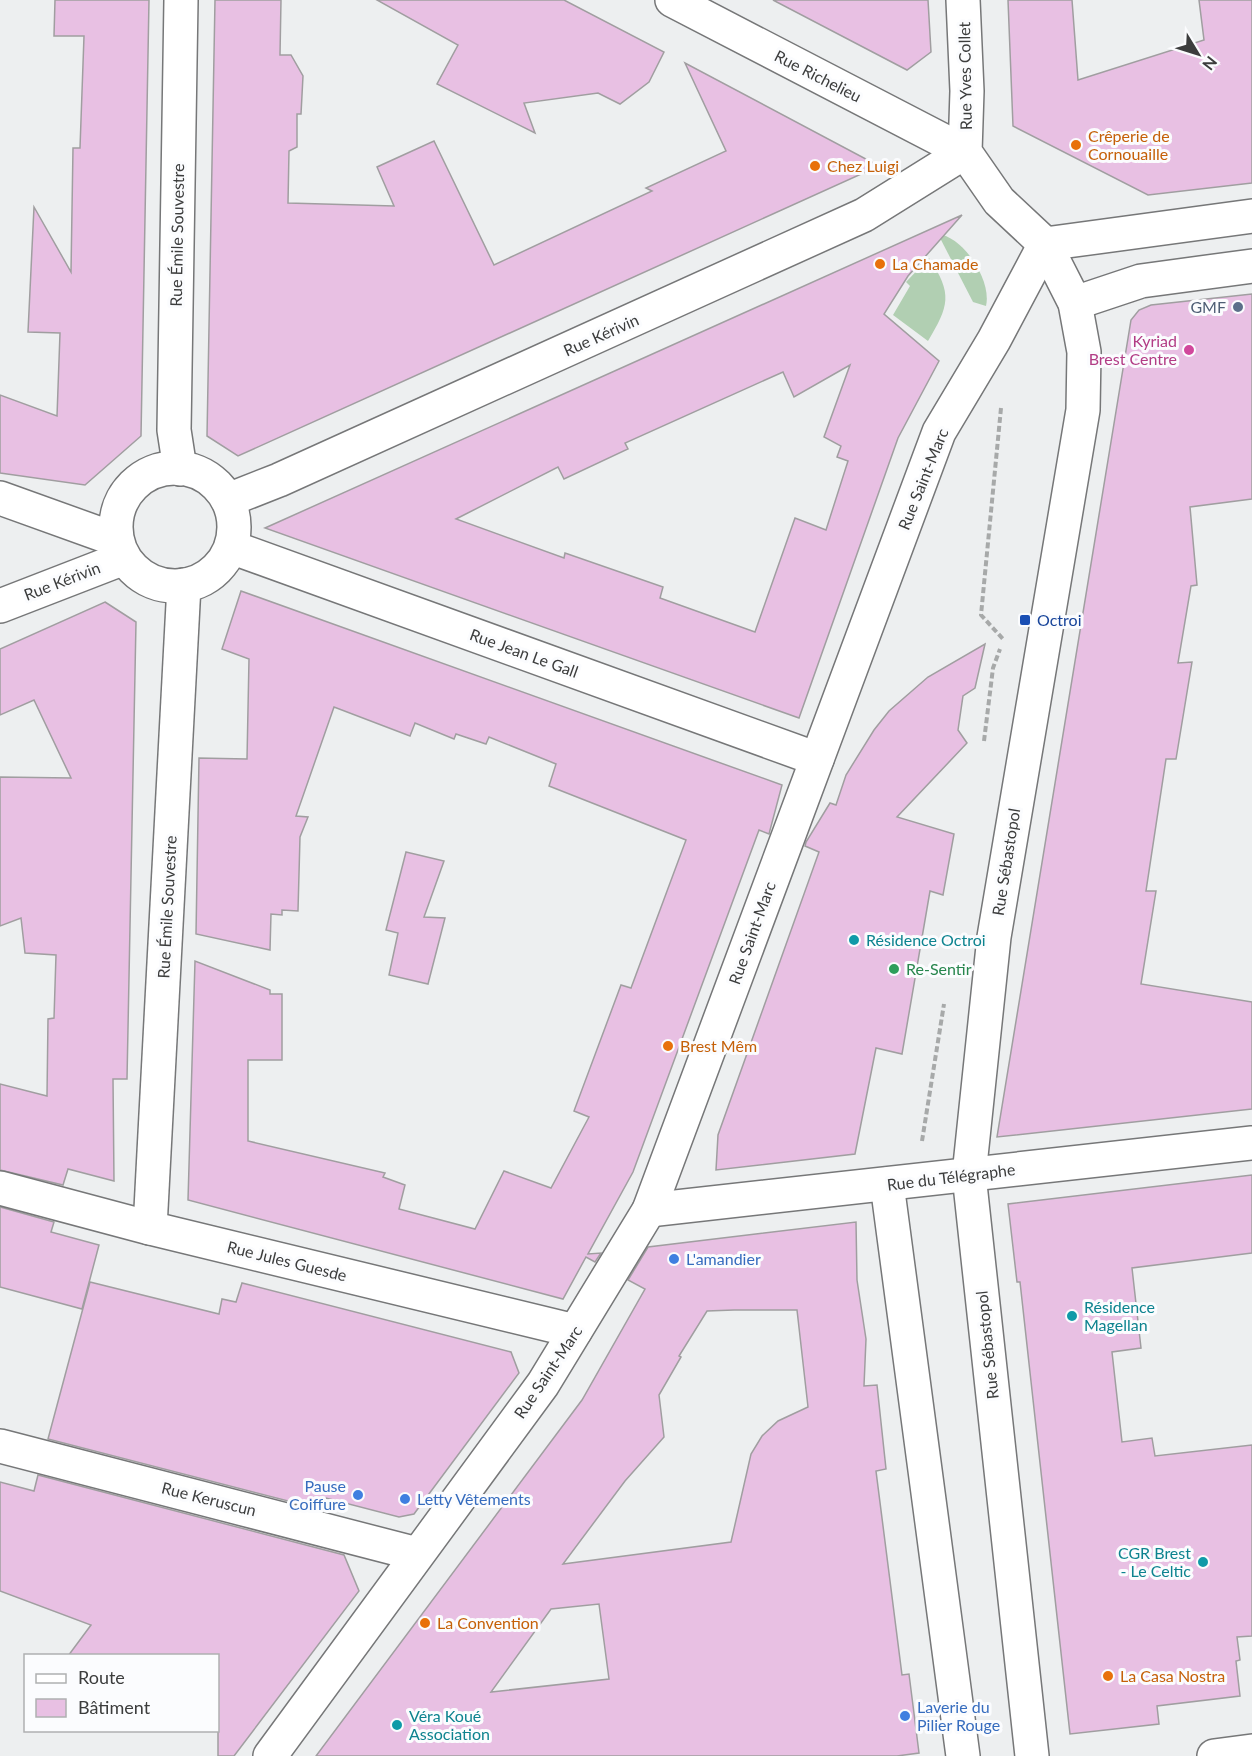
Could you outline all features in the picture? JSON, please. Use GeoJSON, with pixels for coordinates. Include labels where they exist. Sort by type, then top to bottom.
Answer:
{"type":"FeatureCollection","features":[{"type":"Feature","properties":{"kind":"street","name":"Rue Émile Souvestre"},"geometry":{"type":"LineString","coordinates":[[180,469],[174,430],[181,0]]}},
{"type":"Feature","properties":{"kind":"street","name":"Rue Richelieu"},"geometry":{"type":"LineString","coordinates":[[672,0],[965,152]]}},
{"type":"Feature","properties":{"kind":"street","name":"Rue Yves Collet"},"geometry":{"type":"LineString","coordinates":[[963,0],[967,91],[965,152]]}},
{"type":"Feature","properties":{"kind":"street","name":"Rue Sébastopol"},"geometry":{"type":"LineString","coordinates":[[965,152],[999,201],[1045,244],[1075,303],[1084,352],[1083,410],[994,937],[969,1175],[1032,1756]]}},
{"type":"Feature","properties":{"kind":"street","name":"Rue Kérivin"},"geometry":{"type":"LineString","coordinates":[[228,500],[279,480],[864,215],[965,152]]}},
{"type":"Feature","properties":{"kind":"street"},"geometry":{"type":"LineString","coordinates":[[1045,244],[1252,216]]}},
{"type":"Feature","properties":{"kind":"street","name":"Rue Saint-Marc"},"geometry":{"type":"LineString","coordinates":[[270,1756],[543,1384],[649,1210],[939,432],[994,340],[1045,244]]}},
{"type":"Feature","properties":{"kind":"street"},"geometry":{"type":"LineString","coordinates":[[1075,303],[1141,281],[1252,266]]}},
{"type":"Feature","properties":{"kind":"street"},"geometry":{"type":"LineString","coordinates":[[160,469],[198,472],[216,484],[228,500],[234,523],[231,547],[220,565],[204,579],[184,585],[166,586],[150,581],[135,572],[121,549],[116,522],[120,504],[129,489],[143,477],[160,469]]}},
{"type":"Feature","properties":{"kind":"street"},"geometry":{"type":"LineString","coordinates":[[0,498],[121,549]]}},
{"type":"Feature","properties":{"kind":"street","name":"Rue Jean Le Gall"},"geometry":{"type":"LineString","coordinates":[[231,547],[817,759]]}},
{"type":"Feature","properties":{"kind":"street","name":"Rue Kérivin"},"geometry":{"type":"LineString","coordinates":[[0,606],[121,549]]}},
{"type":"Feature","properties":{"kind":"street","name":"Rue Émile Souvestre"},"geometry":{"type":"LineString","coordinates":[[150,1228],[184,585]]}},
{"type":"Feature","properties":{"kind":"street","name":"Rue du Télégraphe"},"geometry":{"type":"LineString","coordinates":[[649,1210],[1252,1143]]}},
{"type":"Feature","properties":{"kind":"street"},"geometry":{"type":"LineString","coordinates":[[887,1184],[963,1756]]}},
{"type":"Feature","properties":{"kind":"street","name":"Rue Jules Guesde"},"geometry":{"type":"LineString","coordinates":[[0,1188],[150,1228],[576,1331]]}},
{"type":"Feature","properties":{"kind":"street","name":"Rue Keruscun"},"geometry":{"type":"LineString","coordinates":[[0,1446],[417,1554]]}},
{"type":"Feature","properties":{"kind":"street"},"geometry":{"type":"LineString","coordinates":[[1214,1756],[1252,1751]]}},
{"type":"Feature","properties":{"kind":"path"},"geometry":{"type":"LineString","coordinates":[[1002,400],[981,615],[1004,640]]}},
{"type":"Feature","properties":{"kind":"green space"},"geometry":{"type":"Polygon","coordinates":[[[938,234],[957,243],[974,262],[985,285],[986,306],[973,302],[938,234]]]}},
{"type":"Feature","properties":{"kind":"green space"},"geometry":{"type":"Polygon","coordinates":[[[929,258],[942,281],[945,300],[944,309],[928,341],[893,315],[910,286],[906,282],[929,258]]]}},
{"type":"Feature","properties":{"kind":"building"},"geometry":{"type":"Polygon","coordinates":[[[55,0],[149,0],[141,436],[85,485],[0,473],[0,395],[57,416],[60,333],[28,332],[34,207],[71,272],[73,148],[80,148],[84,36],[54,36],[55,0]]]}},
{"type":"Feature","properties":{"kind":"building"},"geometry":{"type":"Polygon","coordinates":[[[215,0],[281,0],[280,55],[291,55],[303,76],[301,114],[297,114],[297,147],[289,151],[288,203],[394,206],[377,167],[434,141],[494,265],[652,191],[646,188],[726,151],[685,63],[879,166],[238,456],[207,436],[215,0]]]}},
{"type":"Feature","properties":{"kind":"building"},"geometry":{"type":"Polygon","coordinates":[[[377,0],[564,0],[664,52],[649,82],[620,104],[598,93],[524,103],[535,133],[437,84],[458,45],[377,0]]]}},
{"type":"Feature","properties":{"kind":"building"},"geometry":{"type":"Polygon","coordinates":[[[773,0],[928,0],[931,52],[907,70],[773,0]]]}},
{"type":"Feature","properties":{"kind":"building"},"geometry":{"type":"Polygon","coordinates":[[[1008,0],[1072,0],[1078,80],[1204,40],[1199,0],[1252,0],[1252,183],[1148,195],[1013,126],[1008,0]]]}},
{"type":"Feature","properties":{"kind":"building"},"geometry":{"type":"Polygon","coordinates":[[[962,215],[908,276],[884,314],[939,361],[898,438],[799,718],[265,528],[962,215]],[[850,365],[794,397],[783,372],[625,443],[628,449],[564,479],[558,467],[456,519],[564,558],[565,553],[663,587],[660,598],[755,632],[795,518],[826,530],[848,461],[837,457],[841,446],[824,437],[850,365]]]}},
{"type":"Feature","properties":{"kind":"building"},"geometry":{"type":"Polygon","coordinates":[[[1252,294],[1252,499],[1190,507],[1197,585],[1191,586],[1178,663],[1192,662],[1176,759],[1166,759],[1146,891],[1156,891],[1141,984],[1252,1002],[1252,1109],[997,1137],[1131,320],[1139,310],[1151,305],[1252,294]]]}},
{"type":"Feature","properties":{"kind":"building"},"geometry":{"type":"Polygon","coordinates":[[[241,591],[782,785],[769,834],[759,830],[633,1172],[588,1254],[601,1253],[595,1262],[586,1257],[563,1299],[188,1200],[195,961],[270,990],[270,994],[282,994],[282,1060],[248,1060],[248,1141],[385,1173],[383,1177],[405,1185],[399,1209],[475,1229],[504,1171],[551,1188],[589,1117],[574,1111],[621,985],[631,988],[686,840],[549,786],[556,764],[489,737],[486,744],[456,734],[454,739],[415,723],[410,736],[334,707],[296,816],[308,817],[300,837],[298,911],[282,910],[282,915],[271,914],[270,950],[196,934],[199,758],[247,759],[249,659],[222,649],[241,591]]]}},
{"type":"Feature","properties":{"kind":"building"},"geometry":{"type":"Polygon","coordinates":[[[105,602],[136,622],[127,1079],[113,1079],[114,1181],[68,1169],[63,1185],[0,1170],[0,1084],[47,1096],[48,1019],[54,1018],[56,955],[25,953],[21,918],[0,926],[0,777],[71,778],[34,700],[0,715],[0,649],[105,602]]]}},
{"type":"Feature","properties":{"kind":"building"},"geometry":{"type":"Polygon","coordinates":[[[985,644],[975,688],[963,696],[958,730],[967,743],[897,817],[954,834],[943,895],[930,891],[902,1054],[876,1048],[855,1154],[716,1170],[718,1135],[819,852],[805,846],[806,842],[830,803],[836,805],[846,775],[874,730],[889,711],[928,677],[985,644]]]}},
{"type":"Feature","properties":{"kind":"building"},"geometry":{"type":"Polygon","coordinates":[[[406,852],[444,861],[424,917],[445,918],[428,984],[389,975],[398,933],[386,930],[406,852]]]}},
{"type":"Feature","properties":{"kind":"building"},"geometry":{"type":"Polygon","coordinates":[[[1252,1175],[1252,1253],[1132,1268],[1141,1348],[1112,1352],[1122,1442],[1152,1438],[1155,1456],[1252,1445],[1252,1636],[1237,1637],[1240,1660],[1236,1661],[1240,1696],[1157,1706],[1159,1724],[1070,1734],[1020,1282],[1017,1282],[1008,1204],[1252,1175]]]}},
{"type":"Feature","properties":{"kind":"building"},"geometry":{"type":"Polygon","coordinates":[[[0,1207],[54,1222],[51,1232],[99,1245],[82,1309],[0,1287],[0,1207]]]}},
{"type":"Feature","properties":{"kind":"building"},"geometry":{"type":"Polygon","coordinates":[[[856,1222],[857,1280],[866,1339],[864,1386],[877,1385],[886,1469],[876,1471],[902,1675],[909,1674],[919,1753],[897,1756],[316,1756],[582,1400],[645,1289],[628,1280],[648,1247],[856,1222]],[[797,1310],[707,1311],[679,1356],[681,1357],[659,1395],[664,1437],[625,1481],[563,1564],[731,1542],[751,1454],[762,1436],[778,1421],[808,1407],[797,1310]],[[599,1604],[551,1609],[491,1692],[609,1679],[599,1604]]]}},
{"type":"Feature","properties":{"kind":"building"},"geometry":{"type":"Polygon","coordinates":[[[90,1282],[219,1314],[222,1299],[236,1302],[242,1283],[511,1352],[519,1373],[414,1514],[399,1517],[322,1497],[327,1511],[48,1439],[90,1282]]]}},
{"type":"Feature","properties":{"kind":"building"},"geometry":{"type":"Polygon","coordinates":[[[38,1475],[344,1555],[359,1591],[234,1756],[218,1756],[219,1654],[69,1654],[91,1625],[0,1591],[0,1482],[34,1491],[38,1475]]]}},
{"type":"Feature","properties":{"kind":"place","name":"Crêperie de Cornouaille"},"geometry":{"type":"Point","coordinates":[1076,145]}},
{"type":"Feature","properties":{"kind":"place","name":"Chez Luigi"},"geometry":{"type":"Point","coordinates":[815,166]}},
{"type":"Feature","properties":{"kind":"place","name":"La Chamade"},"geometry":{"type":"Point","coordinates":[880,264]}},
{"type":"Feature","properties":{"kind":"place","name":"GMF"},"geometry":{"type":"Point","coordinates":[1238,307]}},
{"type":"Feature","properties":{"kind":"place","name":"Kyriad Brest Centre"},"geometry":{"type":"Point","coordinates":[1189,350]}},
{"type":"Feature","properties":{"kind":"place","name":"Octroi"},"geometry":{"type":"Point","coordinates":[1025,620]}},
{"type":"Feature","properties":{"kind":"place","name":"Résidence Octroi"},"geometry":{"type":"Point","coordinates":[854,940]}},
{"type":"Feature","properties":{"kind":"place","name":"Re-Sentir"},"geometry":{"type":"Point","coordinates":[894,969]}},
{"type":"Feature","properties":{"kind":"place","name":"Brest Mêm"},"geometry":{"type":"Point","coordinates":[668,1046]}},
{"type":"Feature","properties":{"kind":"place","name":"L'amandier"},"geometry":{"type":"Point","coordinates":[674,1259]}},
{"type":"Feature","properties":{"kind":"place","name":"Résidence Magellan"},"geometry":{"type":"Point","coordinates":[1072,1316]}},
{"type":"Feature","properties":{"kind":"place","name":"Pause Coiffure"},"geometry":{"type":"Point","coordinates":[358,1495]}},
{"type":"Feature","properties":{"kind":"place","name":"Letty Vêtements"},"geometry":{"type":"Point","coordinates":[405,1499]}},
{"type":"Feature","properties":{"kind":"place","name":"CGR Brest - Le Celtic"},"geometry":{"type":"Point","coordinates":[1203,1562]}},
{"type":"Feature","properties":{"kind":"place","name":"La Convention"},"geometry":{"type":"Point","coordinates":[425,1623]}},
{"type":"Feature","properties":{"kind":"place","name":"La Casa Nostra"},"geometry":{"type":"Point","coordinates":[1108,1676]}},
{"type":"Feature","properties":{"kind":"place","name":"Laverie du Pilier Rouge"},"geometry":{"type":"Point","coordinates":[905,1716]}},
{"type":"Feature","properties":{"kind":"place","name":"Véra Koué Association"},"geometry":{"type":"Point","coordinates":[397,1725]}}]}
